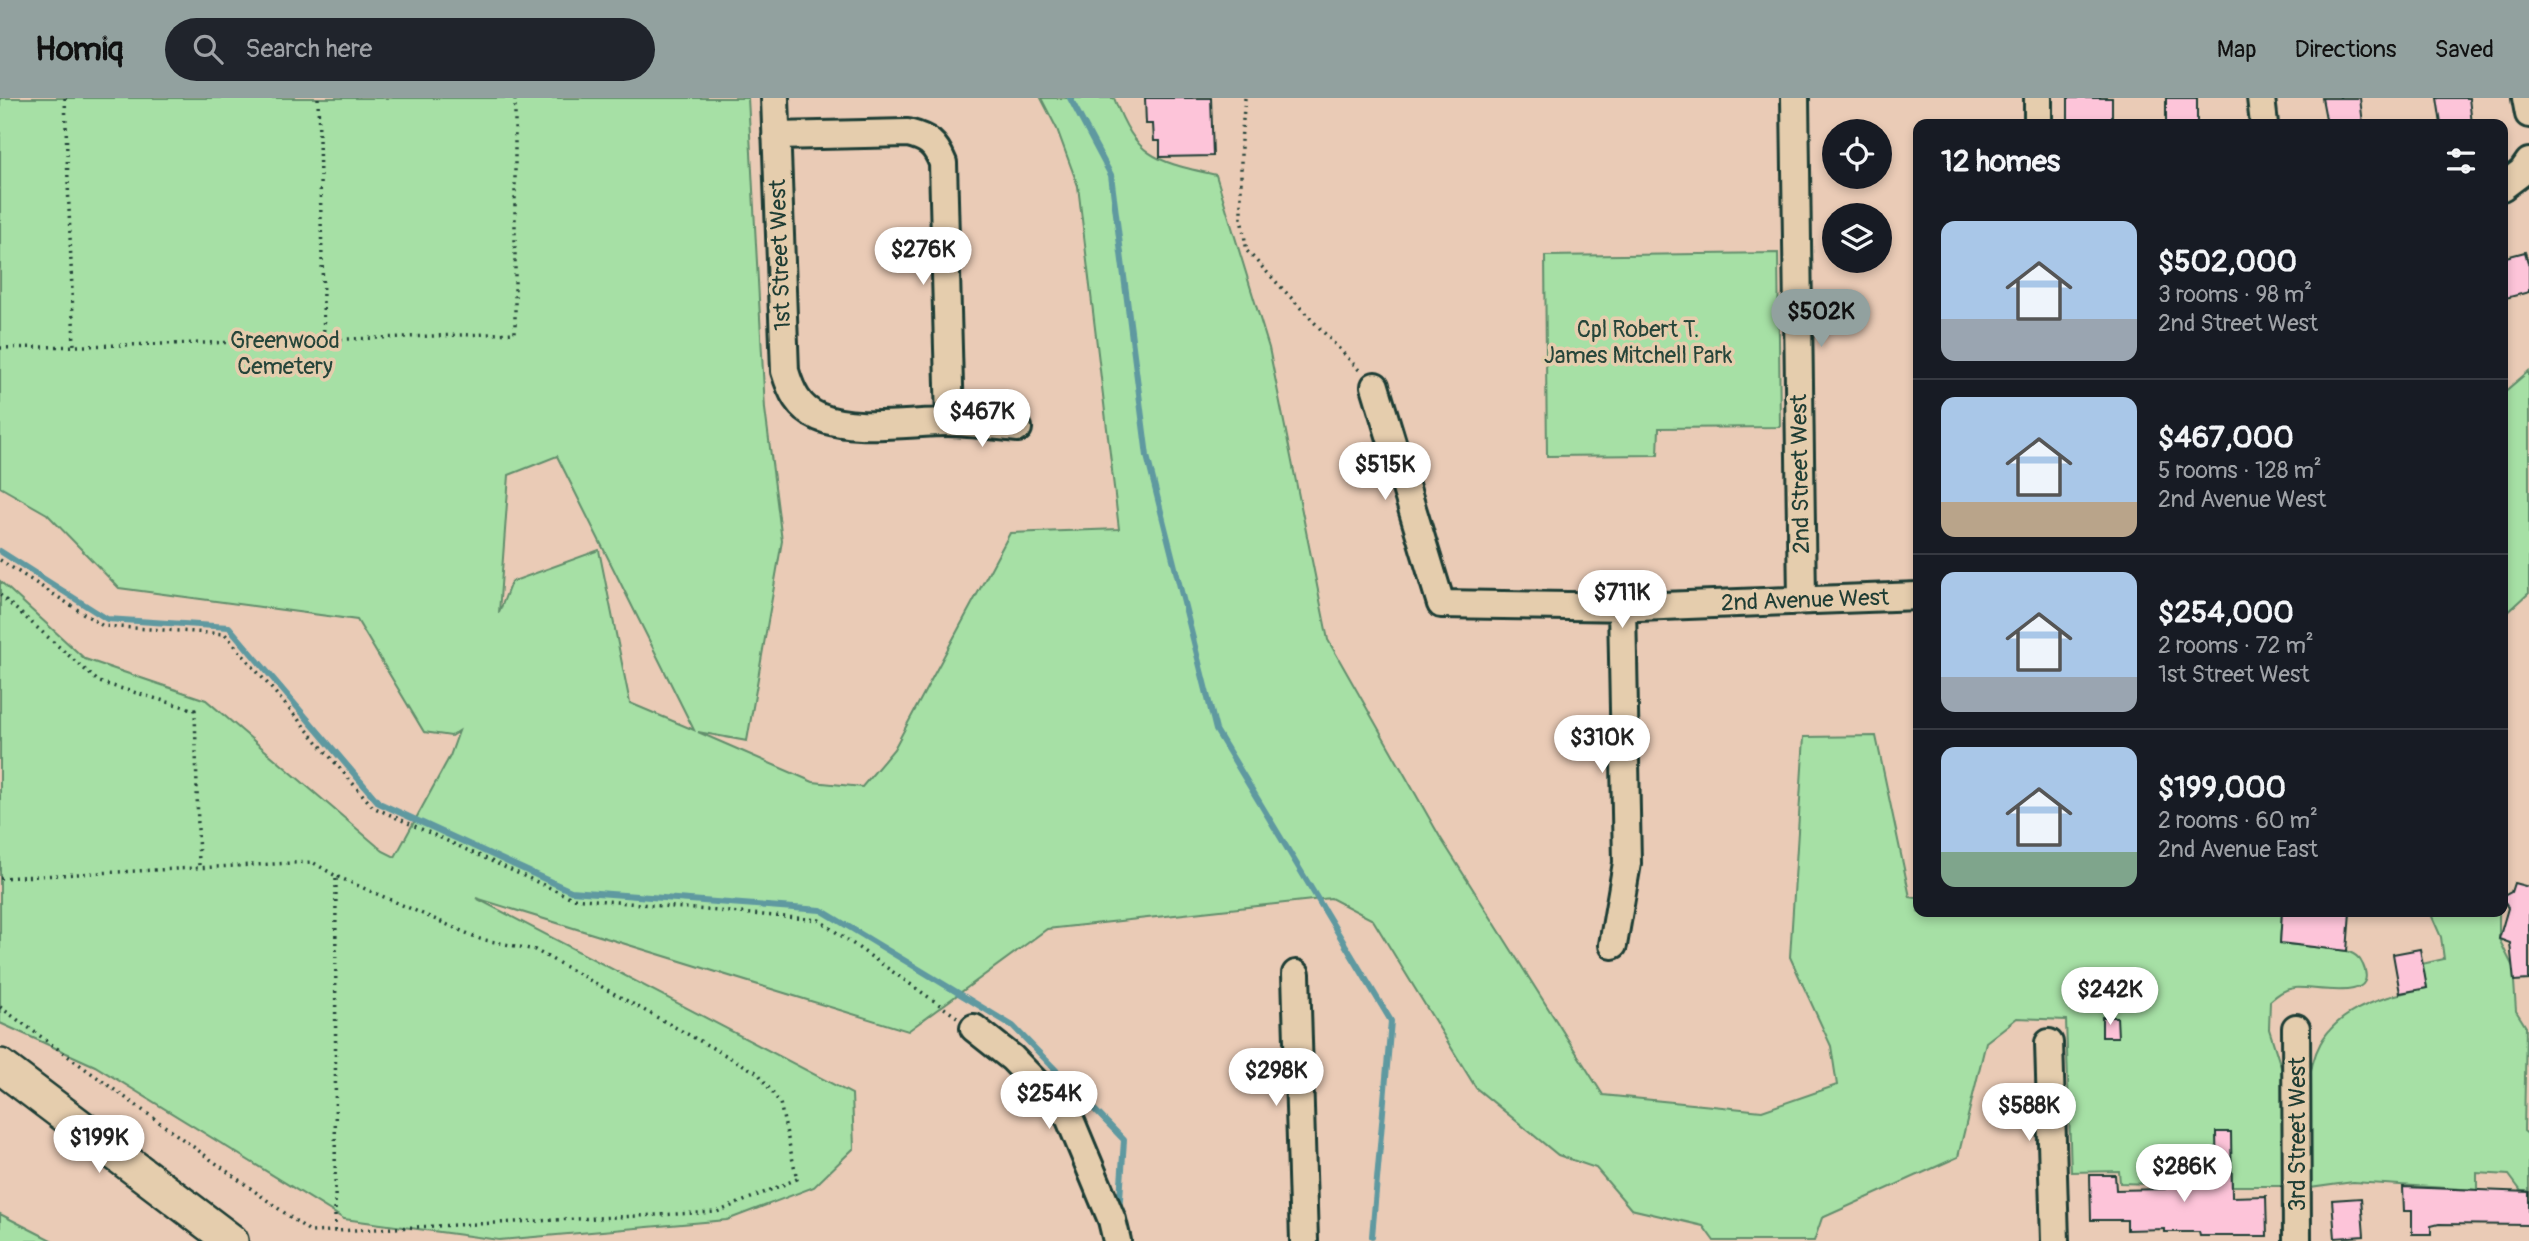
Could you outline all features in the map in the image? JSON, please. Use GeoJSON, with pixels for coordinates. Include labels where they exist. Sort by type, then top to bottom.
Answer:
{"type":"FeatureCollection","features":[{"type":"Feature","properties":{"kind":"main road"},"geometry":{"type":"LineString","coordinates":[[0,1066],[231,1241]]}},
{"type":"Feature","properties":{"kind":"street","name":"1st Street West"},"geometry":{"type":"LineString","coordinates":[[775,98],[785,371],[791,393],[803,407],[820,418],[855,424],[950,422]]}},
{"type":"Feature","properties":{"kind":"street","name":"2nd Street West"},"geometry":{"type":"LineString","coordinates":[[1795,98],[1802,599]]}},
{"type":"Feature","properties":{"kind":"street"},"geometry":{"type":"LineString","coordinates":[[2038,98],[2038,119]]}},
{"type":"Feature","properties":{"kind":"street"},"geometry":{"type":"LineString","coordinates":[[2261,98],[2263,119]]}},
{"type":"Feature","properties":{"kind":"street"},"geometry":{"type":"LineString","coordinates":[[2526,98],[2529,114]]}},
{"type":"Feature","properties":{"kind":"street"},"geometry":{"type":"LineString","coordinates":[[776,136],[908,133],[924,137],[936,146],[943,163],[950,422],[1018,428]]}},
{"type":"Feature","properties":{"kind":"street"},"geometry":{"type":"LineString","coordinates":[[2508,182],[2522,172],[2529,162]]}},
{"type":"Feature","properties":{"kind":"street","name":"2nd Avenue West"},"geometry":{"type":"LineString","coordinates":[[1375,386],[1441,604],[1622,607],[1913,596]]}},
{"type":"Feature","properties":{"kind":"street"},"geometry":{"type":"LineString","coordinates":[[1614,945],[1627,863],[1622,607]]}},
{"type":"Feature","properties":{"kind":"street"},"geometry":{"type":"LineString","coordinates":[[1296,974],[1304,1241]]}},
{"type":"Feature","properties":{"kind":"street"},"geometry":{"type":"LineString","coordinates":[[974,1028],[1012,1058],[1069,1117],[1112,1220],[1117,1241]]}},
{"type":"Feature","properties":{"kind":"street","name":"3rd Street West"},"geometry":{"type":"LineString","coordinates":[[2296,1028],[2297,1241]]}},
{"type":"Feature","properties":{"kind":"street"},"geometry":{"type":"LineString","coordinates":[[2049,1043],[2055,1241]]}},
{"type":"Feature","properties":{"kind":"path"},"geometry":{"type":"LineString","coordinates":[[65,98],[74,346]]}},
{"type":"Feature","properties":{"kind":"path"},"geometry":{"type":"LineString","coordinates":[[317,98],[324,340]]}},
{"type":"Feature","properties":{"kind":"path"},"geometry":{"type":"LineString","coordinates":[[0,348],[515,333],[515,98]]}},
{"type":"Feature","properties":{"kind":"path"},"geometry":{"type":"LineString","coordinates":[[1245,98],[1241,141],[1241,218],[1247,251],[1375,386]]}},
{"type":"Feature","properties":{"kind":"path"},"geometry":{"type":"LineString","coordinates":[[0,560],[103,626],[225,634],[373,807],[572,898],[819,920],[974,1028]]}},
{"type":"Feature","properties":{"kind":"path"},"geometry":{"type":"LineString","coordinates":[[0,595],[99,682],[195,710],[200,868]]}},
{"type":"Feature","properties":{"kind":"path"},"geometry":{"type":"LineString","coordinates":[[0,878],[312,862],[336,876],[480,939],[535,950],[758,1073],[780,1103],[797,1178],[717,1212],[312,1232],[0,1007]]}},
{"type":"Feature","properties":{"kind":"path"},"geometry":{"type":"LineString","coordinates":[[335,1231],[336,876]]}},
{"type":"Feature","properties":{"kind":"green space","name":"Greenwood Cemetery"},"geometry":{"type":"Polygon","coordinates":[[[0,98],[748,98],[765,409],[782,541],[747,741],[698,732],[813,782],[862,787],[894,749],[1010,533],[1119,529],[1078,186],[1057,129],[1041,98],[1114,98],[1131,134],[1151,154],[1178,166],[1216,175],[1269,348],[1328,640],[1440,837],[1603,1095],[1762,1111],[1837,1085],[1831,1046],[1790,957],[1804,737],[1876,736],[1910,897],[1913,897],[1913,917],[2282,917],[2280,943],[2347,951],[2360,960],[2366,977],[2362,985],[2353,989],[2294,988],[2284,991],[2270,1001],[2269,1029],[2285,1080],[2288,1186],[2232,1186],[2231,1157],[2217,1157],[2217,1186],[2120,1183],[2119,1171],[2071,1172],[2066,1020],[2017,1018],[1986,1042],[1958,1157],[1822,1218],[1814,1241],[1714,1241],[1703,1226],[1631,1209],[1596,1168],[1558,1155],[1476,1088],[1373,920],[1331,898],[1047,929],[908,1031],[476,898],[852,1094],[854,1148],[814,1187],[727,1220],[499,1240],[344,1219],[95,1066],[0,1023],[0,581],[85,659],[206,700],[383,851],[395,857],[450,756],[459,731],[451,736],[424,732],[357,620],[119,588],[47,514],[0,487],[0,98]],[[557,456],[509,475],[499,613],[511,582],[599,550],[630,703],[694,730],[557,456]]]}},
{"type":"Feature","properties":{"kind":"green space","name":"Cpl Robert T. James Mitchell Park"},"geometry":{"type":"Polygon","coordinates":[[[1778,253],[1780,427],[1659,428],[1658,455],[1547,456],[1545,256],[1778,253]]]}},
{"type":"Feature","properties":{"kind":"green space"},"geometry":{"type":"Polygon","coordinates":[[[2529,371],[2529,593],[2508,612],[2508,389],[2529,371]]]}},
{"type":"Feature","properties":{"kind":"green space"},"geometry":{"type":"Polygon","coordinates":[[[2432,917],[2499,917],[2499,939],[2513,967],[2516,1011],[2526,1027],[2524,1131],[2529,1135],[2529,1191],[2521,1191],[2509,1175],[2477,1173],[2477,1190],[2353,1182],[2310,1188],[2309,1080],[2316,1054],[2328,1032],[2350,1013],[2382,999],[2427,988],[2422,964],[2444,959],[2441,937],[2432,917]]]}},
{"type":"Feature","properties":{"kind":"green space"},"geometry":{"type":"Polygon","coordinates":[[[0,1214],[53,1241],[0,1241],[0,1214]]]}},
{"type":"Feature","properties":{"kind":"building"},"geometry":{"type":"Polygon","coordinates":[[[1145,98],[1211,98],[1213,156],[1160,157],[1160,141],[1154,141],[1153,124],[1146,124],[1145,98]]]}},
{"type":"Feature","properties":{"kind":"building"},"geometry":{"type":"Polygon","coordinates":[[[2068,98],[2112,98],[2112,119],[2068,119],[2068,98]]]}},
{"type":"Feature","properties":{"kind":"building"},"geometry":{"type":"Polygon","coordinates":[[[2166,98],[2197,98],[2197,119],[2166,119],[2166,98]]]}},
{"type":"Feature","properties":{"kind":"building"},"geometry":{"type":"Polygon","coordinates":[[[2322,98],[2360,98],[2362,119],[2326,119],[2322,98]]]}},
{"type":"Feature","properties":{"kind":"building"},"geometry":{"type":"Polygon","coordinates":[[[2437,98],[2469,98],[2471,119],[2440,119],[2437,98]]]}},
{"type":"Feature","properties":{"kind":"building"},"geometry":{"type":"Polygon","coordinates":[[[2525,252],[2529,266],[2529,292],[2508,297],[2508,256],[2525,252]]]}},
{"type":"Feature","properties":{"kind":"building"},"geometry":{"type":"Polygon","coordinates":[[[2514,883],[2529,887],[2529,980],[2514,981],[2510,943],[2499,939],[2505,917],[2508,917],[2508,894],[2514,883]]]}},
{"type":"Feature","properties":{"kind":"building"},"geometry":{"type":"Polygon","coordinates":[[[2282,917],[2350,917],[2347,951],[2280,943],[2282,917]]]}},
{"type":"Feature","properties":{"kind":"building"},"geometry":{"type":"Polygon","coordinates":[[[2420,949],[2427,988],[2400,993],[2393,954],[2420,949]]]}},
{"type":"Feature","properties":{"kind":"building"},"geometry":{"type":"Polygon","coordinates":[[[2102,1017],[2117,1017],[2118,1037],[2102,1037],[2102,1017]]]}},
{"type":"Feature","properties":{"kind":"building"},"geometry":{"type":"Polygon","coordinates":[[[2216,1132],[2231,1132],[2232,1197],[2266,1196],[2267,1236],[2200,1236],[2199,1232],[2164,1232],[2164,1229],[2127,1230],[2127,1220],[2091,1220],[2090,1175],[2115,1175],[2116,1190],[2165,1189],[2165,1184],[2217,1184],[2216,1132]]]}},
{"type":"Feature","properties":{"kind":"building"},"geometry":{"type":"Polygon","coordinates":[[[2403,1187],[2529,1192],[2529,1225],[2439,1224],[2431,1226],[2431,1234],[2412,1234],[2412,1211],[2404,1211],[2403,1187]]]}},
{"type":"Feature","properties":{"kind":"building"},"geometry":{"type":"Polygon","coordinates":[[[2361,1198],[2364,1236],[2335,1238],[2332,1200],[2361,1198]]]}},
{"type":"Feature","properties":{"kind":"waterway"},"geometry":{"type":"LineString","coordinates":[[1070,98],[1111,175],[1147,456],[1216,730],[1391,1021],[1372,1236]]}},
{"type":"Feature","properties":{"kind":"waterway"},"geometry":{"type":"LineString","coordinates":[[0,551],[107,619],[229,627],[379,803],[571,891],[821,910],[1013,1026],[1124,1140],[1119,1213]]}}]}
